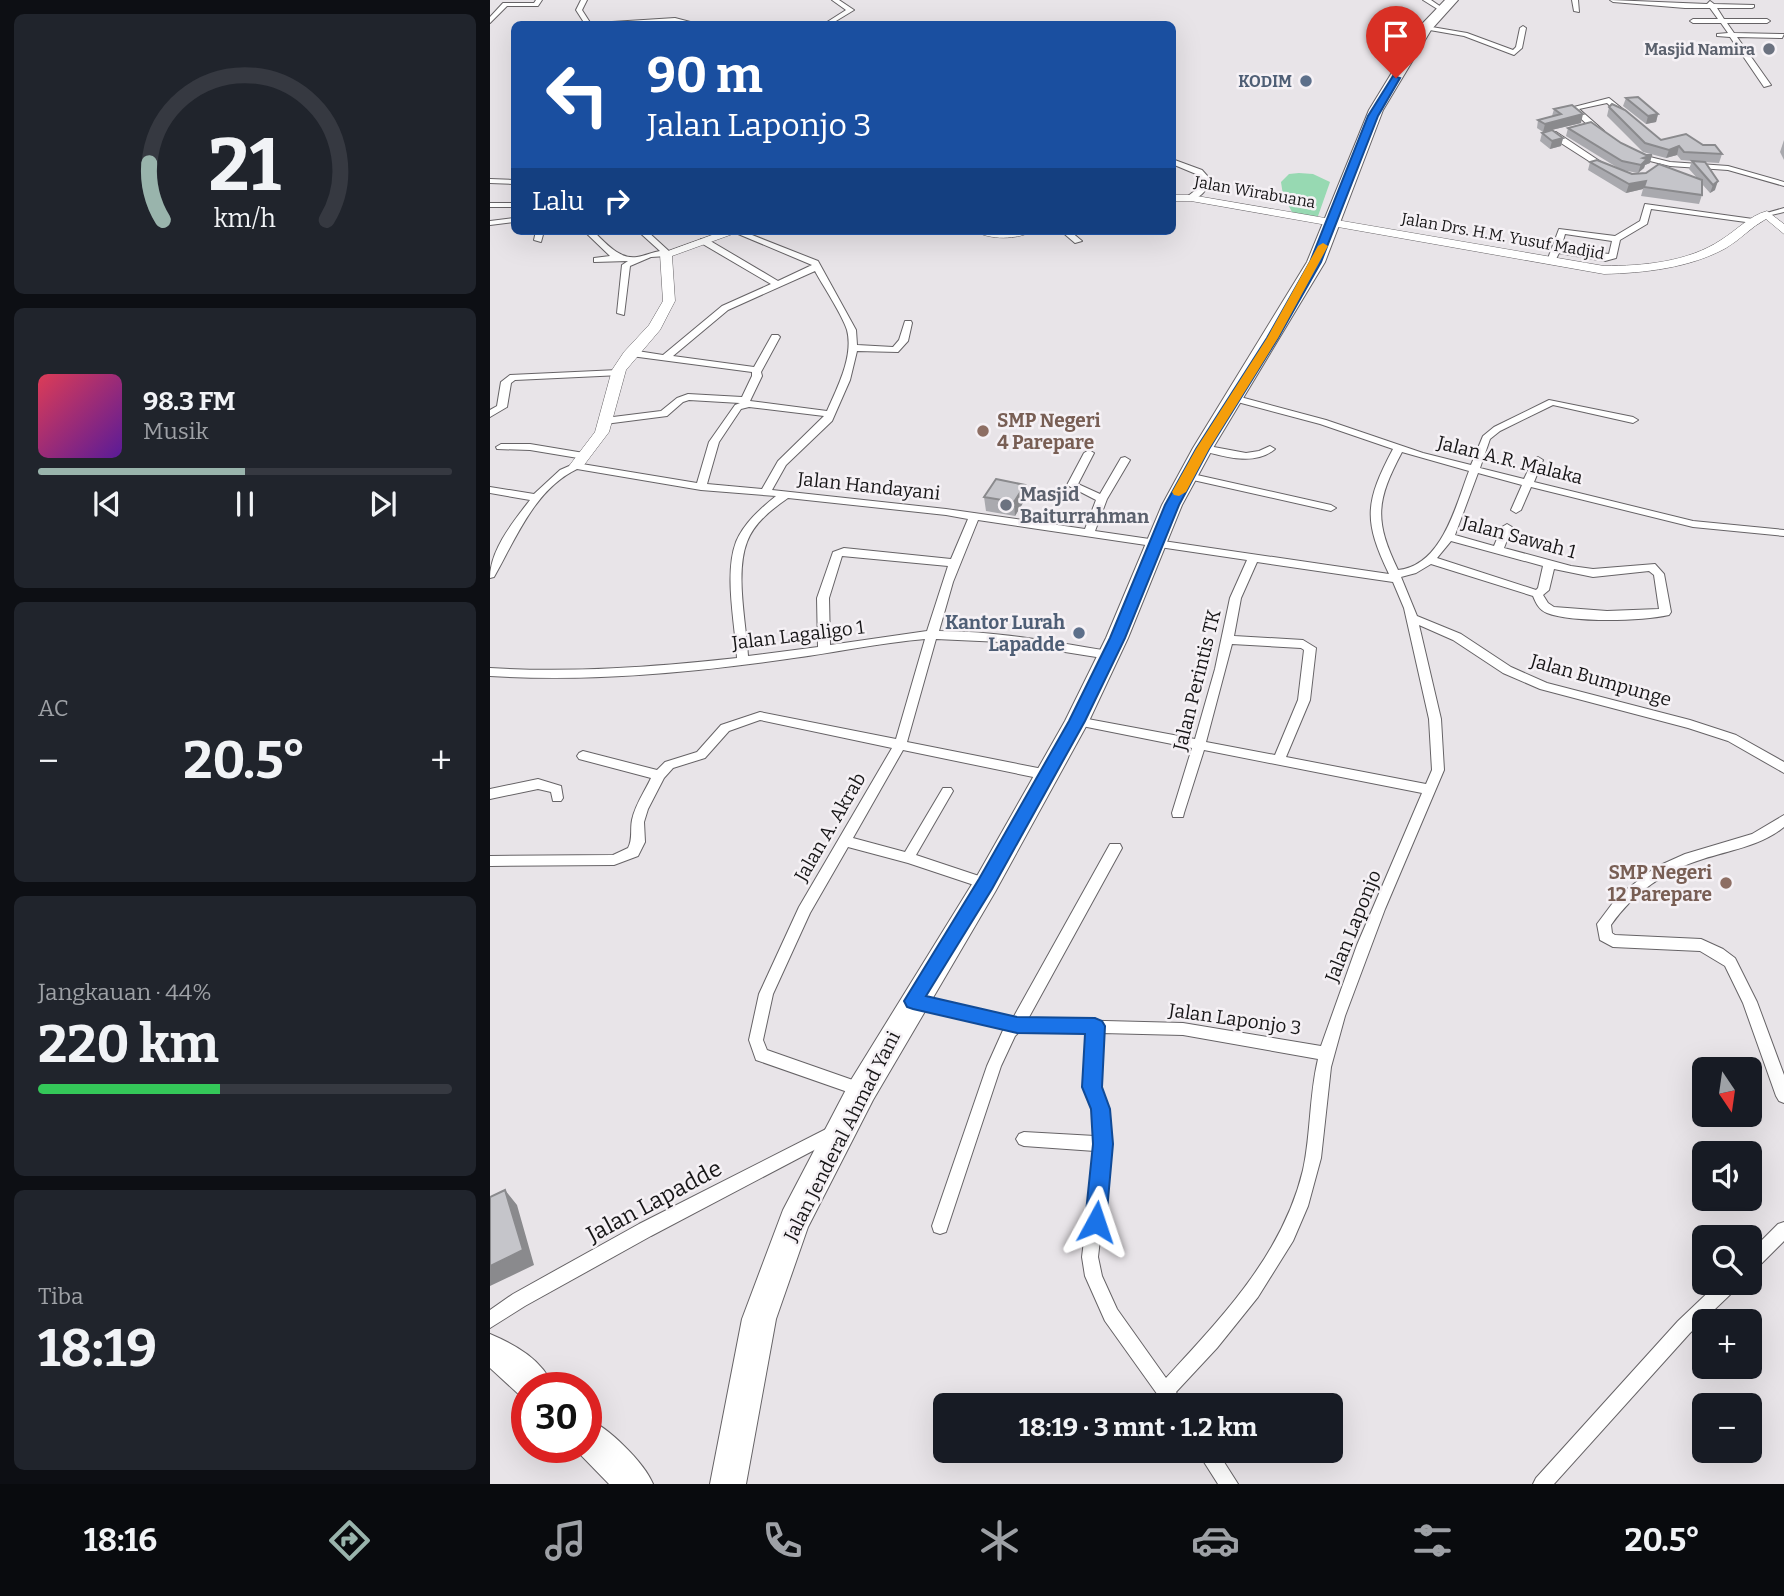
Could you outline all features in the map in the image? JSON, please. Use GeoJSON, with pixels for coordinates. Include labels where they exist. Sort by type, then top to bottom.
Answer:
{"type":"FeatureCollection","features":[{"type":"Feature","properties":{"kind":"highway","name":"Jalan Jenderal Ahmad Yani"},"geometry":{"type":"LineString","coordinates":[[728,1484],[760,1320],[794,1221],[862,1090],[913,1001],[986,884],[1077,721],[1109,655],[1172,505],[1203,447],[1316,262],[1376,110],[1436,9]]}},
{"type":"Feature","properties":{"kind":"highway"},"geometry":{"type":"LineString","coordinates":[[490,1351],[506,1358],[520,1372]]}},
{"type":"Feature","properties":{"kind":"highway"},"geometry":{"type":"LineString","coordinates":[[602,1452],[635,1484]]}},
{"type":"Feature","properties":{"kind":"street"},"geometry":{"type":"LineString","coordinates":[[490,21],[505,4],[536,5],[540,0]]}},
{"type":"Feature","properties":{"kind":"street"},"geometry":{"type":"LineString","coordinates":[[584,0],[579,10],[586,21]]}},
{"type":"Feature","properties":{"kind":"street"},"geometry":{"type":"LineString","coordinates":[[832,21],[851,10],[835,0]]}},
{"type":"Feature","properties":{"kind":"street"},"geometry":{"type":"LineString","coordinates":[[1575,0],[1577,11]]}},
{"type":"Feature","properties":{"kind":"street"},"geometry":{"type":"LineString","coordinates":[[1608,0],[1611,13]]}},
{"type":"Feature","properties":{"kind":"street"},"geometry":{"type":"LineString","coordinates":[[1614,0],[1752,6]]}},
{"type":"Feature","properties":{"kind":"street"},"geometry":{"type":"LineString","coordinates":[[1642,1],[1644,13]]}},
{"type":"Feature","properties":{"kind":"street"},"geometry":{"type":"LineString","coordinates":[[1710,3],[1767,85]]}},
{"type":"Feature","properties":{"kind":"street"},"geometry":{"type":"LineString","coordinates":[[1436,9],[1465,34],[1514,53],[1519,48],[1523,28]]}},
{"type":"Feature","properties":{"kind":"street"},"geometry":{"type":"LineString","coordinates":[[659,21],[680,21]]}},
{"type":"Feature","properties":{"kind":"street"},"geometry":{"type":"LineString","coordinates":[[1693,21],[1767,21]]}},
{"type":"Feature","properties":{"kind":"street"},"geometry":{"type":"LineString","coordinates":[[1719,35],[1782,36]]}},
{"type":"Feature","properties":{"kind":"street"},"geometry":{"type":"LineString","coordinates":[[1612,142],[1574,108],[1609,100],[1639,126]]}},
{"type":"Feature","properties":{"kind":"street"},"geometry":{"type":"LineString","coordinates":[[1579,128],[1591,125]]}},
{"type":"Feature","properties":{"kind":"street"},"geometry":{"type":"LineString","coordinates":[[1549,135],[1566,131]]}},
{"type":"Feature","properties":{"kind":"street"},"geometry":{"type":"LineString","coordinates":[[1549,135],[1616,174]]}},
{"type":"Feature","properties":{"kind":"street"},"geometry":{"type":"LineString","coordinates":[[1654,148],[1630,153],[1661,161],[1728,168],[1784,184]]}},
{"type":"Feature","properties":{"kind":"street"},"geometry":{"type":"LineString","coordinates":[[1652,169],[1661,161]]}},
{"type":"Feature","properties":{"kind":"street"},"geometry":{"type":"LineString","coordinates":[[1176,162],[1199,172],[1206,180],[1203,189],[1191,198]]}},
{"type":"Feature","properties":{"kind":"street"},"geometry":{"type":"LineString","coordinates":[[490,181],[511,182]]}},
{"type":"Feature","properties":{"kind":"street","name":"Jalan Wirabuana"},"geometry":{"type":"LineString","coordinates":[[1176,198],[1191,198],[1331,223]]}},
{"type":"Feature","properties":{"kind":"street"},"geometry":{"type":"LineString","coordinates":[[490,205],[511,205]]}},
{"type":"Feature","properties":{"kind":"street"},"geometry":{"type":"LineString","coordinates":[[1616,239],[1615,255],[1609,258],[1553,256],[1562,231],[1616,239],[1644,222],[1648,205],[1753,221]]}},
{"type":"Feature","properties":{"kind":"street","name":"Jalan Drs. H.M. Yusuf Madjid"},"geometry":{"type":"LineString","coordinates":[[1331,223],[1553,256],[1604,270],[1647,266],[1696,256],[1721,246],[1753,221],[1784,210]]}},
{"type":"Feature","properties":{"kind":"street"},"geometry":{"type":"LineString","coordinates":[[1767,215],[1784,230]]}},
{"type":"Feature","properties":{"kind":"street"},"geometry":{"type":"LineString","coordinates":[[490,223],[511,220]]}},
{"type":"Feature","properties":{"kind":"street"},"geometry":{"type":"LineString","coordinates":[[593,235],[620,258]]}},
{"type":"Feature","properties":{"kind":"street"},"geometry":{"type":"LineString","coordinates":[[490,574],[503,548],[557,474],[580,461],[599,437],[618,373],[631,353],[656,327],[669,301],[667,253],[647,235]]}},
{"type":"Feature","properties":{"kind":"street"},"geometry":{"type":"LineString","coordinates":[[621,313],[626,265],[652,254],[667,253],[723,235]]}},
{"type":"Feature","properties":{"kind":"street"},"geometry":{"type":"LineString","coordinates":[[744,235],[818,266],[851,330],[853,348],[845,380],[830,414],[822,427],[782,463],[765,492]]}},
{"type":"Feature","properties":{"kind":"street"},"geometry":{"type":"LineString","coordinates":[[1070,235],[1078,241]]}},
{"type":"Feature","properties":{"kind":"street"},"geometry":{"type":"LineString","coordinates":[[704,241],[778,285]]}},
{"type":"Feature","properties":{"kind":"street"},"geometry":{"type":"LineString","coordinates":[[597,260],[636,260]]}},
{"type":"Feature","properties":{"kind":"street"},"geometry":{"type":"LineString","coordinates":[[665,358],[725,308],[818,266]]}},
{"type":"Feature","properties":{"kind":"street"},"geometry":{"type":"LineString","coordinates":[[853,348],[895,350],[903,341],[908,323]]}},
{"type":"Feature","properties":{"kind":"street"},"geometry":{"type":"LineString","coordinates":[[701,487],[714,442],[730,414],[746,403],[757,371],[775,337]]}},
{"type":"Feature","properties":{"kind":"street"},"geometry":{"type":"LineString","coordinates":[[631,353],[757,371]]}},
{"type":"Feature","properties":{"kind":"street"},"geometry":{"type":"LineString","coordinates":[[490,414],[502,407],[506,382],[513,377],[618,373]]}},
{"type":"Feature","properties":{"kind":"street"},"geometry":{"type":"LineString","coordinates":[[604,421],[664,414],[680,400],[688,397],[830,414]]}},
{"type":"Feature","properties":{"kind":"street","name":"Jalan A.R. Malaka"},"geometry":{"type":"LineString","coordinates":[[1233,398],[1323,422],[1475,470],[1693,524],[1784,533]]}},
{"type":"Feature","properties":{"kind":"street","name":"Jalan Sawah 1"},"geometry":{"type":"LineString","coordinates":[[1537,594],[1541,603],[1553,611],[1620,615],[1665,612],[1659,574],[1651,567],[1593,572],[1549,565],[1449,537],[1486,438],[1497,429],[1552,402],[1633,420]]}},
{"type":"Feature","properties":{"kind":"street","name":"Jalan Handayani"},"geometry":{"type":"LineString","coordinates":[[501,447],[530,447],[580,461],[701,487],[974,516],[1089,532],[1157,545],[1396,576]]}},
{"type":"Feature","properties":{"kind":"street"},"geometry":{"type":"LineString","coordinates":[[1203,447],[1242,456],[1264,454],[1270,449]]}},
{"type":"Feature","properties":{"kind":"street","name":"Jalan Laponjo"},"geometry":{"type":"LineString","coordinates":[[1174,1393],[1260,1284],[1284,1244],[1302,1204],[1311,1170],[1318,1100],[1327,1054],[1354,969],[1438,770],[1440,737],[1433,695],[1412,618],[1383,549],[1375,509],[1383,477],[1399,448]]}},
{"type":"Feature","properties":{"kind":"street"},"geometry":{"type":"LineString","coordinates":[[1089,453],[1072,485],[1102,499]]}},
{"type":"Feature","properties":{"kind":"street"},"geometry":{"type":"LineString","coordinates":[[1089,532],[1102,499],[1125,460]]}},
{"type":"Feature","properties":{"kind":"street"},"geometry":{"type":"LineString","coordinates":[[1516,510],[1538,460]]}},
{"type":"Feature","properties":{"kind":"street"},"geometry":{"type":"LineString","coordinates":[[1188,476],[1331,509]]}},
{"type":"Feature","properties":{"kind":"street"},"geometry":{"type":"LineString","coordinates":[[490,490],[538,498]]}},
{"type":"Feature","properties":{"kind":"street"},"geometry":{"type":"LineString","coordinates":[[743,660],[737,569],[740,544],[749,527],[786,494]]}},
{"type":"Feature","properties":{"kind":"street","name":"Jalan A. Akrab"},"geometry":{"type":"LineString","coordinates":[[862,1090],[761,1055],[756,1040],[766,994],[804,911],[900,745],[953,563],[974,516]]}},
{"type":"Feature","properties":{"kind":"street"},"geometry":{"type":"LineString","coordinates":[[1497,551],[1507,527]]}},
{"type":"Feature","properties":{"kind":"street"},"geometry":{"type":"LineString","coordinates":[[1396,576],[1414,572],[1430,561],[1449,537]]}},
{"type":"Feature","properties":{"kind":"street"},"geometry":{"type":"LineString","coordinates":[[824,650],[823,598],[837,554],[844,552],[953,563]]}},
{"type":"Feature","properties":{"kind":"street","name":"Jalan Perintis TK"},"geometry":{"type":"LineString","coordinates":[[1178,813],[1222,665],[1235,596],[1241,577],[1254,557]]}},
{"type":"Feature","properties":{"kind":"street"},"geometry":{"type":"LineString","coordinates":[[1430,561],[1537,594],[1543,590],[1549,565]]}},
{"type":"Feature","properties":{"kind":"street","name":"Jalan Bumpunge"},"geometry":{"type":"LineString","coordinates":[[1412,618],[1457,637],[1507,670],[1544,686],[1630,706],[1732,738],[1784,768]]}},
{"type":"Feature","properties":{"kind":"street","name":"Jalan Lagaligo 1"},"geometry":{"type":"LineString","coordinates":[[490,672],[558,676],[743,660],[932,635],[989,635],[1109,655]]}},
{"type":"Feature","properties":{"kind":"street"},"geometry":{"type":"LineString","coordinates":[[1227,640],[1303,644],[1310,648],[1304,700],[1279,760]]}},
{"type":"Feature","properties":{"kind":"street"},"geometry":{"type":"LineString","coordinates":[[490,861],[614,860],[634,852],[638,842],[638,822],[642,809],[659,775],[669,765],[708,750],[725,728],[760,716],[1048,775]]}},
{"type":"Feature","properties":{"kind":"street"},"geometry":{"type":"LineString","coordinates":[[1077,721],[1199,747],[1430,790]]}},
{"type":"Feature","properties":{"kind":"street"},"geometry":{"type":"LineString","coordinates":[[583,756],[659,775]]}},
{"type":"Feature","properties":{"kind":"street"},"geometry":{"type":"LineString","coordinates":[[490,794],[538,783],[557,789],[557,798]]}},
{"type":"Feature","properties":{"kind":"street"},"geometry":{"type":"LineString","coordinates":[[908,858],[947,791]]}},
{"type":"Feature","properties":{"kind":"street"},"geometry":{"type":"LineString","coordinates":[[1784,820],[1756,839],[1704,853],[1664,869],[1625,897],[1604,924],[1605,936],[1613,940],[1701,946],[1730,962],[1750,1002],[1784,1096]]}},
{"type":"Feature","properties":{"kind":"street"},"geometry":{"type":"LineString","coordinates":[[846,841],[986,884]]}},
{"type":"Feature","properties":{"kind":"street"},"geometry":{"type":"LineString","coordinates":[[940,1226],[994,1066],[1010,1032],[1017,1025],[1115,849]]}},
{"type":"Feature","properties":{"kind":"street","name":"Jalan Laponjo 3"},"geometry":{"type":"LineString","coordinates":[[913,1001],[1017,1025],[1184,1029],[1327,1054]]}},
{"type":"Feature","properties":{"kind":"street"},"geometry":{"type":"LineString","coordinates":[[1095,1026],[1092,1087],[1100,1109],[1103,1144],[1090,1257],[1091,1274],[1099,1296],[1167,1393]]}},
{"type":"Feature","properties":{"kind":"street","name":"Jalan Lapadde"},"geometry":{"type":"LineString","coordinates":[[490,1320],[519,1300],[645,1230],[843,1127]]}},
{"type":"Feature","properties":{"kind":"street"},"geometry":{"type":"LineString","coordinates":[[1024,1139],[1103,1144]]}},
{"type":"Feature","properties":{"kind":"street"},"geometry":{"type":"LineString","coordinates":[[1762,1251],[1784,1230]]}},
{"type":"Feature","properties":{"kind":"street"},"geometry":{"type":"LineString","coordinates":[[1542,1484],[1684,1327],[1717,1295]]}},
{"type":"Feature","properties":{"kind":"street"},"geometry":{"type":"LineString","coordinates":[[1214,1463],[1229,1484]]}},
{"type":"Feature","properties":{"kind":"green space"},"geometry":{"type":"Polygon","coordinates":[[[1289,174],[1313,174],[1330,182],[1317,219],[1293,214],[1283,195],[1281,182],[1289,174]]]}},
{"type":"Feature","properties":{"kind":"building"},"geometry":{"type":"Polygon","coordinates":[[[1638,97],[1658,114],[1648,116],[1626,98],[1638,97]]]}},
{"type":"Feature","properties":{"kind":"building"},"geometry":{"type":"Polygon","coordinates":[[[1612,104],[1625,110],[1661,140],[1686,134],[1703,145],[1715,145],[1722,154],[1684,152],[1679,146],[1669,150],[1645,143],[1609,107],[1612,104]]]}},
{"type":"Feature","properties":{"kind":"building"},"geometry":{"type":"Polygon","coordinates":[[[1572,105],[1583,114],[1545,124],[1538,120],[1561,114],[1554,109],[1572,105]]]}},
{"type":"Feature","properties":{"kind":"building"},"geometry":{"type":"Polygon","coordinates":[[[1591,122],[1621,143],[1646,155],[1652,155],[1643,158],[1647,159],[1641,165],[1622,161],[1568,128],[1591,122]]]}},
{"type":"Feature","properties":{"kind":"building"},"geometry":{"type":"Polygon","coordinates":[[[1552,130],[1563,138],[1552,141],[1542,133],[1552,130]]]}},
{"type":"Feature","properties":{"kind":"building"},"geometry":{"type":"Polygon","coordinates":[[[1597,160],[1632,174],[1646,173],[1659,164],[1702,180],[1702,195],[1644,187],[1646,181],[1629,184],[1590,162],[1597,160]]]}},
{"type":"Feature","properties":{"kind":"building"},"geometry":{"type":"Polygon","coordinates":[[[1692,161],[1705,162],[1718,181],[1713,185],[1692,161]]]}},
{"type":"Feature","properties":{"kind":"building"},"geometry":{"type":"Polygon","coordinates":[[[996,479],[1025,485],[1014,502],[984,497],[996,479]]]}},
{"type":"Feature","properties":{"kind":"building"},"geometry":{"type":"Polygon","coordinates":[[[505,1190],[523,1250],[490,1266],[490,1197],[505,1190]]]}},
{"type":"Feature","properties":{"kind":"slow traffic"},"geometry":{"type":"LineString","coordinates":[[1179,492],[1202,449],[1272,338],[1323,246]]}},
{"type":"Feature","properties":{"kind":"place","name":"Masjid Namira"},"geometry":{"type":"Point","coordinates":[1769,49]}},
{"type":"Feature","properties":{"kind":"place","name":"KODIM"},"geometry":{"type":"Point","coordinates":[1306,81]}},
{"type":"Feature","properties":{"kind":"place","name":"SMP Negeri 4 Parepare"},"geometry":{"type":"Point","coordinates":[983,431]}},
{"type":"Feature","properties":{"kind":"place","name":"Masjid Baiturrahman"},"geometry":{"type":"Point","coordinates":[1006,505]}},
{"type":"Feature","properties":{"kind":"place","name":"Kantor Lurah Lapadde"},"geometry":{"type":"Point","coordinates":[1079,633]}},
{"type":"Feature","properties":{"kind":"place","name":"SMP Negeri 12 Parepare"},"geometry":{"type":"Point","coordinates":[1726,883]}},
{"type":"Feature","properties":{"kind":"route"},"geometry":{"type":"LineString","coordinates":[[1096,1222],[1103,1144],[1100,1109],[1092,1087],[1095,1026],[1017,1025],[913,1001],[986,884],[1077,721],[1117,638],[1172,505],[1202,449],[1316,262],[1373,116],[1396,78]]}}]}
